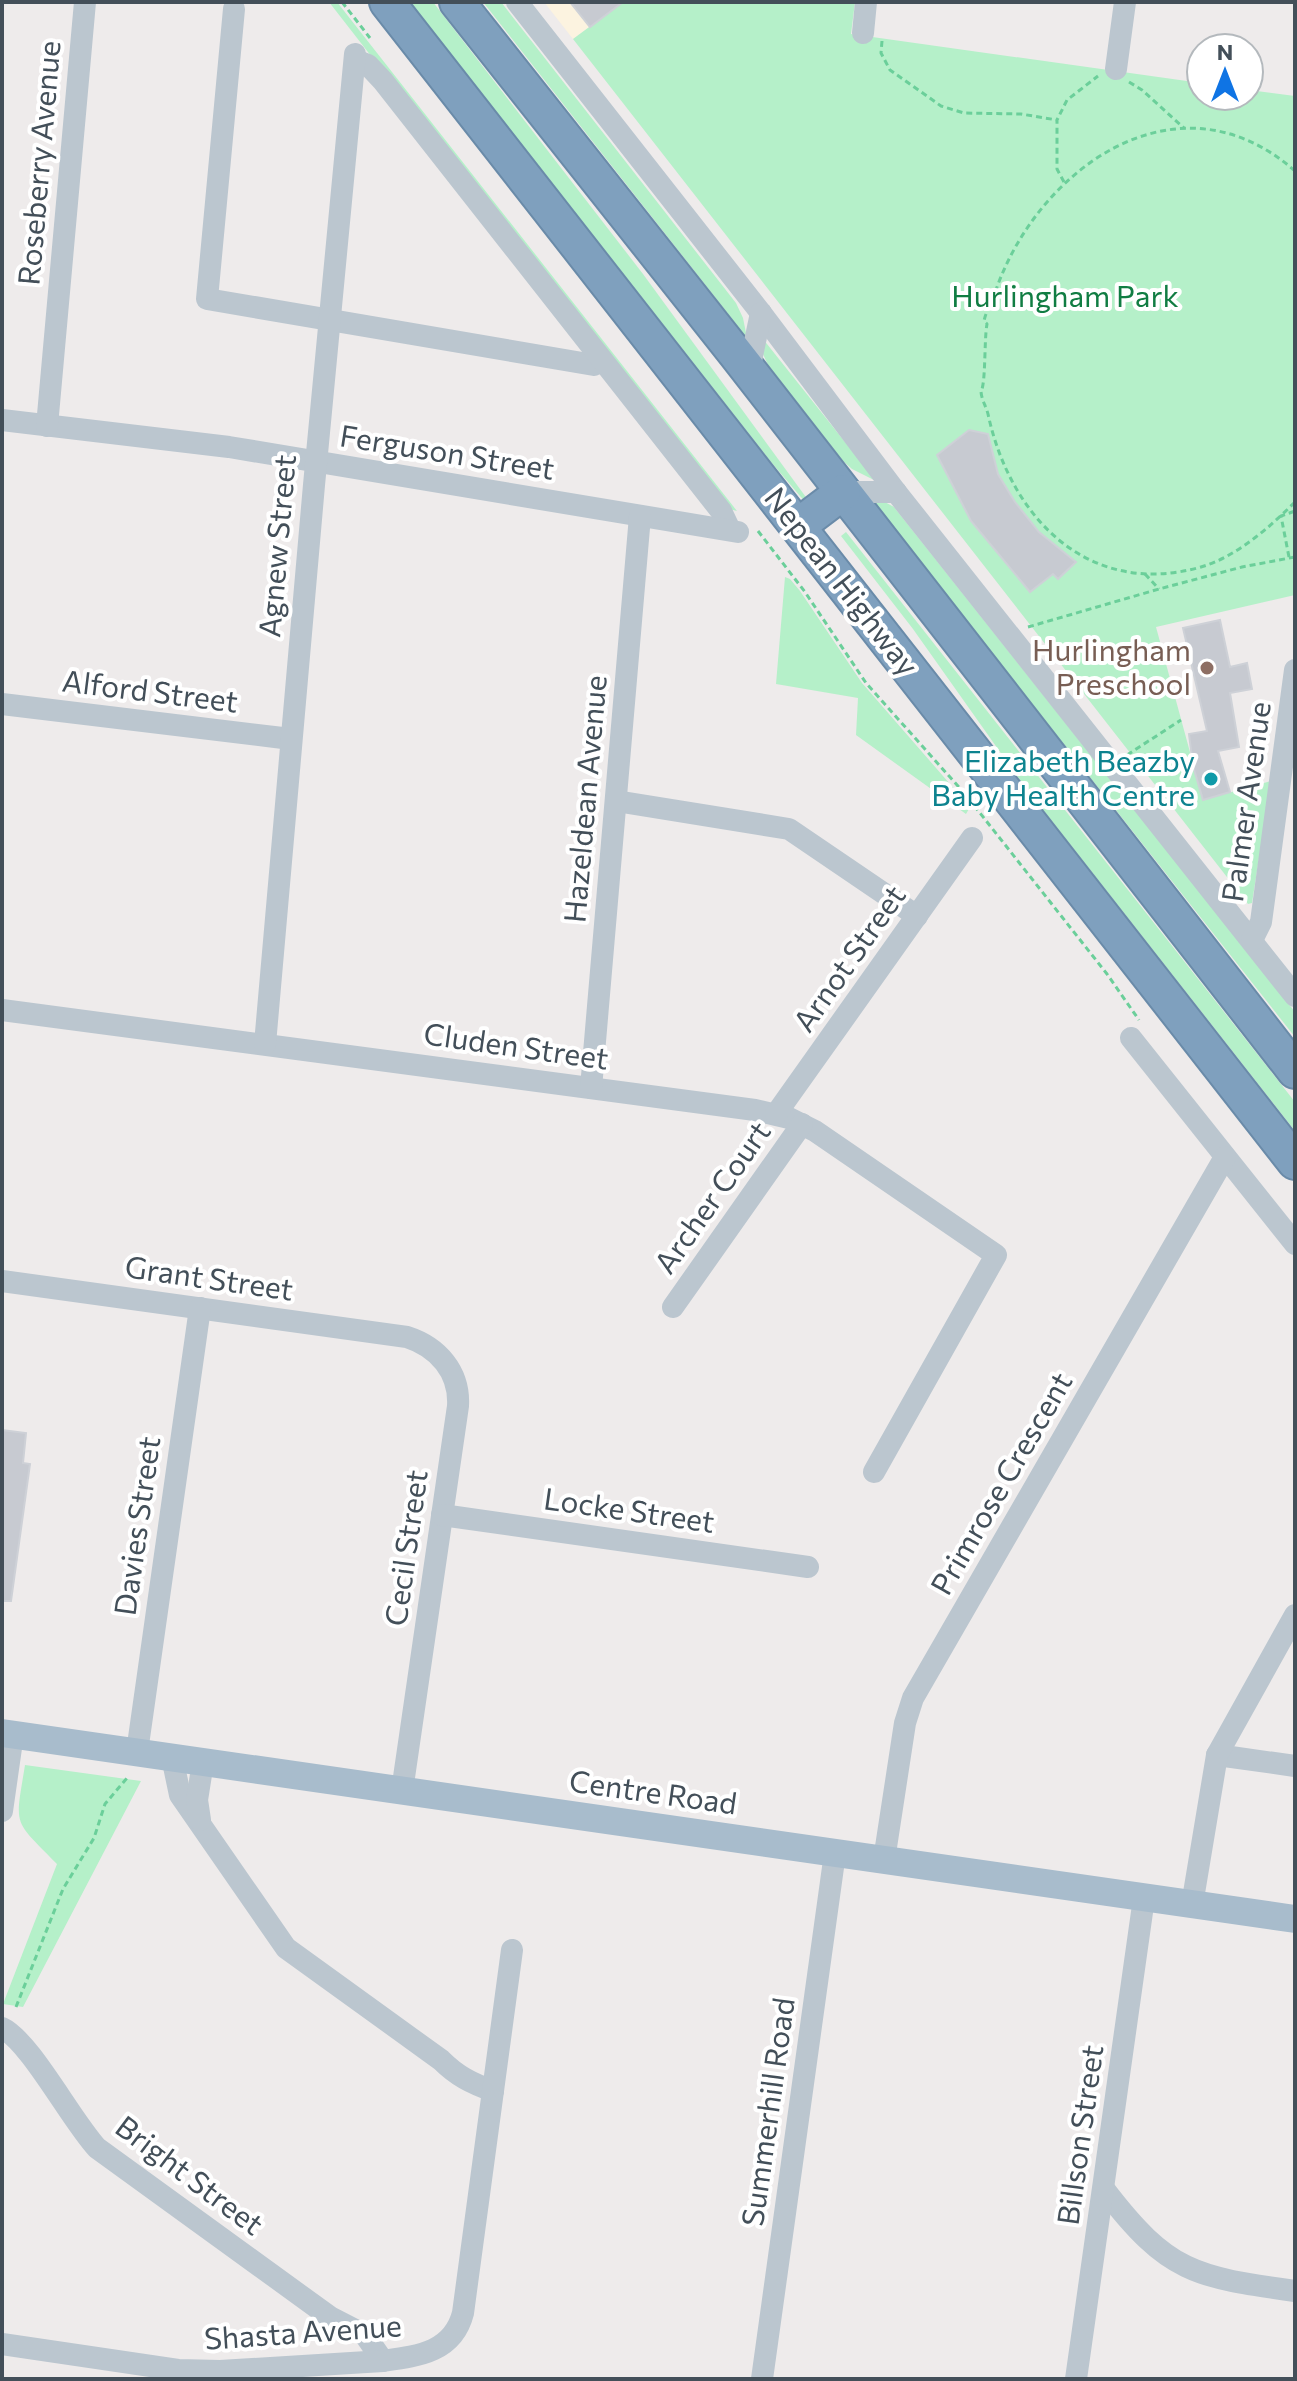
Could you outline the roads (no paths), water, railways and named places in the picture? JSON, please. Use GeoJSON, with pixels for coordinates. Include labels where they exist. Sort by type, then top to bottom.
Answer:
{"type":"FeatureCollection","features":[{"type":"Feature","properties":{"kind":"highway","name":"Nepean Highway"},"geometry":{"type":"LineString","coordinates":[[387,2],[1295,1162]]}},
{"type":"Feature","properties":{"kind":"highway","name":"Nepean Highway"},"geometry":{"type":"LineString","coordinates":[[457,2],[749,370],[1295,1071]]}},
{"type":"Feature","properties":{"kind":"highway"},"geometry":{"type":"LineString","coordinates":[[798,526],[843,492]]}},
{"type":"Feature","properties":{"kind":"main road","name":"Centre Road"},"geometry":{"type":"LineString","coordinates":[[8,1733],[132,1765],[172,1757],[1295,1919]]}},
{"type":"Feature","properties":{"kind":"street","name":"Roseberry Avenue"},"geometry":{"type":"LineString","coordinates":[[47,426],[85,2]]}},
{"type":"Feature","properties":{"kind":"street"},"geometry":{"type":"LineString","coordinates":[[517,2],[761,313],[896,492],[1295,996]]}},
{"type":"Feature","properties":{"kind":"street"},"geometry":{"type":"LineString","coordinates":[[866,2],[872,35]]}},
{"type":"Feature","properties":{"kind":"street"},"geometry":{"type":"LineString","coordinates":[[1113,76],[1125,2]]}},
{"type":"Feature","properties":{"kind":"street"},"geometry":{"type":"LineString","coordinates":[[234,9],[207,299],[594,365],[602,360]]}},
{"type":"Feature","properties":{"kind":"street","name":"Agnew Street"},"geometry":{"type":"LineString","coordinates":[[265,1044],[329,320],[360,51],[602,360]]}},
{"type":"Feature","properties":{"kind":"street"},"geometry":{"type":"LineString","coordinates":[[749,370],[761,313]]}},
{"type":"Feature","properties":{"kind":"street","name":"Ferguson Street"},"geometry":{"type":"LineString","coordinates":[[2,420],[204,444],[640,516],[740,528],[721,511],[602,360]]}},
{"type":"Feature","properties":{"kind":"street"},"geometry":{"type":"LineString","coordinates":[[843,492],[896,492]]}},
{"type":"Feature","properties":{"kind":"street","name":"Hazeldean Avenue"},"geometry":{"type":"LineString","coordinates":[[591,1088],[640,516]]}},
{"type":"Feature","properties":{"kind":"street","name":"Palmer Avenue"},"geometry":{"type":"LineString","coordinates":[[1252,940],[1261,922],[1295,670]]}},
{"type":"Feature","properties":{"kind":"street","name":"Alford Street"},"geometry":{"type":"LineString","coordinates":[[2,704],[291,739]]}},
{"type":"Feature","properties":{"kind":"street"},"geometry":{"type":"LineString","coordinates":[[616,801],[789,829],[917,916]]}},
{"type":"Feature","properties":{"kind":"street","name":"Arnot Street"},"geometry":{"type":"LineString","coordinates":[[776,1114],[972,838]]}},
{"type":"Feature","properties":{"kind":"street","name":"Cluden Street"},"geometry":{"type":"LineString","coordinates":[[2,1010],[776,1114],[802,1124],[828,1138],[996,1255],[874,1472]]}},
{"type":"Feature","properties":{"kind":"street"},"geometry":{"type":"LineString","coordinates":[[1137,1032],[1225,1157],[1295,1244]]}},
{"type":"Feature","properties":{"kind":"street","name":"Archer Court"},"geometry":{"type":"LineString","coordinates":[[673,1307],[802,1124]]}},
{"type":"Feature","properties":{"kind":"street","name":"Primrose Crescent"},"geometry":{"type":"LineString","coordinates":[[884,1860],[905,1723],[913,1698],[1225,1157]]}},
{"type":"Feature","properties":{"kind":"street","name":"Grant Street"},"geometry":{"type":"LineString","coordinates":[[2,1281],[407,1337]]}},
{"type":"Feature","properties":{"kind":"street","name":"Davies Street"},"geometry":{"type":"LineString","coordinates":[[132,1765],[200,1308]]}},
{"type":"Feature","properties":{"kind":"street","name":"Cecil Street"},"geometry":{"type":"LineString","coordinates":[[402,1791],[458,1406],[453,1374],[434,1350],[407,1337]]}},
{"type":"Feature","properties":{"kind":"street","name":"Locke Street"},"geometry":{"type":"LineString","coordinates":[[442,1515],[808,1567]]}},
{"type":"Feature","properties":{"kind":"street"},"geometry":{"type":"LineString","coordinates":[[1192,1905],[1217,1755],[1295,1615]]}},
{"type":"Feature","properties":{"kind":"street"},"geometry":{"type":"LineString","coordinates":[[2,1811],[8,1733]]}},
{"type":"Feature","properties":{"kind":"street"},"geometry":{"type":"LineString","coordinates":[[1217,1755],[1295,1766]]}},
{"type":"Feature","properties":{"kind":"street"},"geometry":{"type":"LineString","coordinates":[[172,1757],[180,1795],[291,1954],[441,2060],[453,2073],[468,2082],[494,2083]]}},
{"type":"Feature","properties":{"kind":"street"},"geometry":{"type":"LineString","coordinates":[[201,1822],[197,1800],[203,1762]]}},
{"type":"Feature","properties":{"kind":"street","name":"Summerhill Road"},"geometry":{"type":"LineString","coordinates":[[762,2379],[835,1853]]}},
{"type":"Feature","properties":{"kind":"street","name":"Billson Street"},"geometry":{"type":"LineString","coordinates":[[1076,2379],[1144,1898]]}},
{"type":"Feature","properties":{"kind":"street","name":"Shasta Avenue"},"geometry":{"type":"LineString","coordinates":[[2,2344],[178,2370],[220,2371],[383,2361],[407,2358],[444,2344],[454,2336],[459,2325],[512,1950]]}},
{"type":"Feature","properties":{"kind":"street","name":"Bright Street"},"geometry":{"type":"LineString","coordinates":[[2,2028],[22,2045],[73,2120],[97,2148],[330,2317],[365,2335],[383,2361]]}},
{"type":"Feature","properties":{"kind":"street"},"geometry":{"type":"LineString","coordinates":[[1104,2189],[1149,2242],[1189,2270],[1229,2282],[1295,2291]]}},
{"type":"Feature","properties":{"kind":"street","name":"Bright Street"},"geometry":{"type":"LineString","coordinates":[[330,2317],[344,2336],[355,2364]]}},
{"type":"Feature","properties":{"kind":"place","name":"Hurlingham Preschool"},"geometry":{"type":"Point","coordinates":[1207,668]}},
{"type":"Feature","properties":{"kind":"place","name":"Elizabeth Beazby Baby Health Centre"},"geometry":{"type":"Point","coordinates":[1211,779]}},
{"type":"Feature","properties":{"kind":"park label","name":"Hurlingham Park"},"geometry":{"type":"Point","coordinates":[1065,297]}}]}
